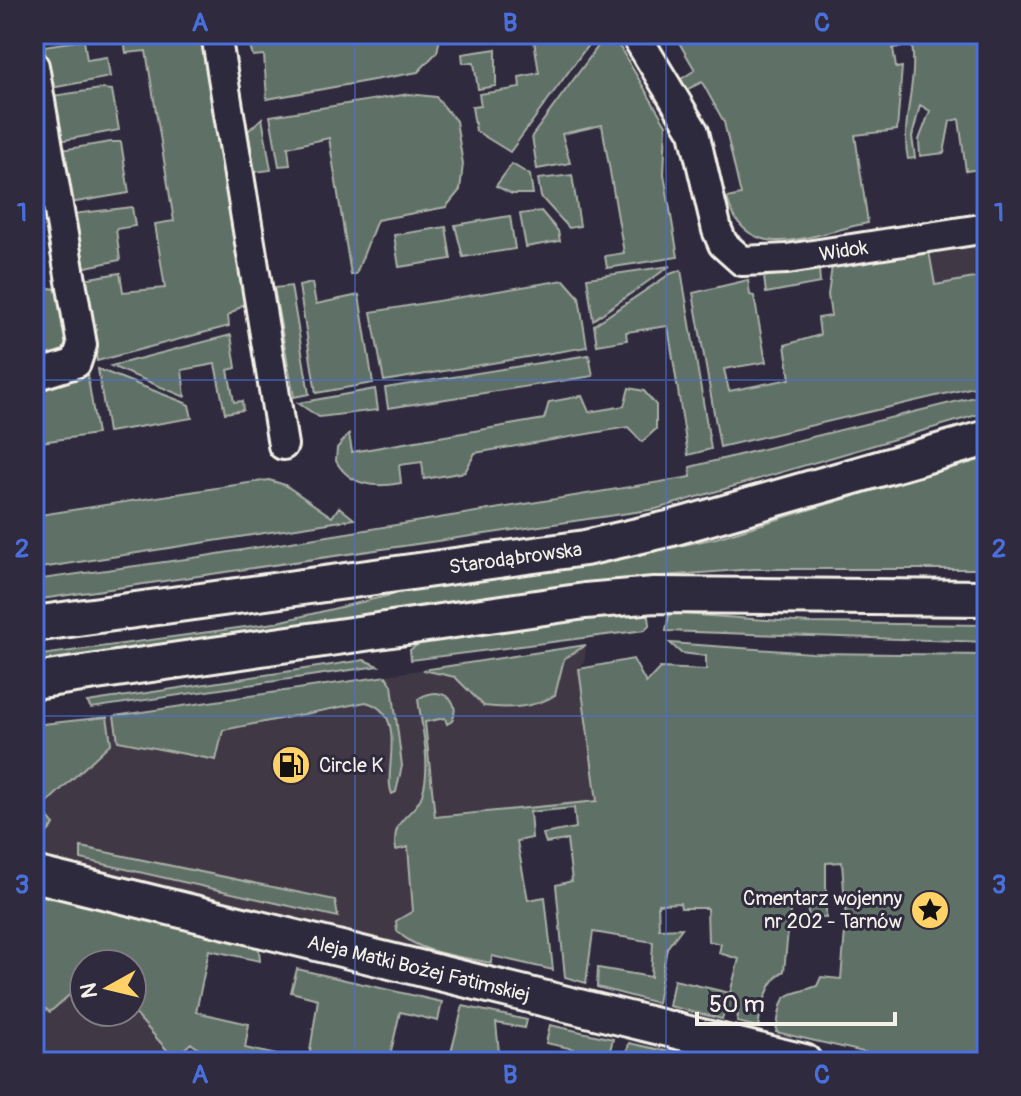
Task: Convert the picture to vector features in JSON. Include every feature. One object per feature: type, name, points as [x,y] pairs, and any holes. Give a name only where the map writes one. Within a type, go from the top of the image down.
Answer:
[{"type":"street","points":[[216,34],[283,445]]},
{"type":"street","name":"Widok","points":[[635,34],[694,132],[717,230],[732,254],[742,261],[754,262],[987,228]]},
{"type":"street","points":[[34,66],[82,345],[76,363],[34,376]]},
{"type":"street","name":"Starodąbrowska","points":[[34,624],[585,548],[672,528],[987,438]]},
{"type":"street","points":[[34,681],[626,597],[987,598]]},
{"type":"street","name":"Aleja Matki Bożej Fatimskiej","points":[[34,874],[802,1062]]},
{"type":"shaded area","points":[[987,242],[987,281],[981,282],[980,277],[935,285],[929,251]]},
{"type":"shaded area","points":[[586,645],[585,659],[579,669],[601,805],[422,824],[425,956],[58,865],[34,848],[34,836],[48,833],[40,809],[111,743],[107,717]]},
{"type":"shaded area","points":[[68,977],[68,1028],[148,1028],[148,999],[239,1062],[34,1062],[34,1004]]},
{"type":"green space","points":[[123,34],[207,34],[251,298],[228,316],[229,326],[97,361],[83,279],[120,273],[123,292],[165,288],[155,224],[174,221],[146,51],[126,53]]},
{"type":"green space","points":[[246,34],[441,34],[437,52],[418,72],[267,99],[264,55],[253,56]]},
{"type":"green space","points":[[533,34],[596,34],[510,152],[476,131],[472,107],[481,106],[479,94],[520,88],[519,77],[539,73]]},
{"type":"green space","points":[[607,34],[612,34],[666,125],[664,174],[678,257],[607,268],[605,256],[624,253],[602,125],[562,134],[570,163],[537,169],[532,136]]},
{"type":"green space","points":[[674,34],[987,34],[987,168],[966,171],[959,119],[950,121],[944,153],[920,156],[919,140],[930,111],[920,105],[912,137],[915,158],[908,159],[906,131],[913,74],[912,45],[893,48],[896,68],[902,67],[897,130],[855,135],[868,223],[786,241],[767,240],[750,234],[737,220],[727,198],[741,195],[724,122],[702,82],[684,91],[678,81],[695,70]]},
{"type":"green space","points":[[84,40],[87,60],[107,57],[110,77],[51,88],[44,46]]},
{"type":"green space","points":[[496,49],[496,86],[478,89],[474,63],[463,63],[462,54]]},
{"type":"green space","points":[[112,90],[119,130],[59,141],[52,96]]},
{"type":"green space","points":[[409,94],[436,97],[456,121],[463,164],[460,190],[446,207],[377,220],[356,274],[351,275],[329,138],[288,147],[290,165],[279,166],[270,116]]},
{"type":"green space","points":[[262,118],[271,170],[255,172],[248,131]]},
{"type":"green space","points":[[121,142],[129,193],[70,203],[61,150]]},
{"type":"green space","points":[[512,164],[530,175],[533,194],[512,194],[496,186]]},
{"type":"green space","points":[[572,175],[580,226],[569,228],[541,197],[538,179]]},
{"type":"green space","points":[[132,207],[135,226],[116,229],[120,260],[81,268],[72,214]]},
{"type":"green space","points":[[541,211],[558,231],[560,241],[526,247],[520,214]]},
{"type":"green space","points":[[510,216],[515,249],[463,257],[455,225]]},
{"type":"green space","points":[[446,227],[451,259],[399,267],[394,235]]},
{"type":"green space","points":[[34,237],[42,287],[64,290],[73,345],[57,362],[34,368],[34,336],[38,335],[34,315]]},
{"type":"green space","points":[[929,251],[935,285],[980,277],[981,282],[987,281],[987,384],[720,447],[693,293],[748,280],[750,295],[754,296],[766,362],[724,369],[729,391],[790,379],[785,345],[820,335],[818,318],[831,316],[828,295],[832,266]]},
{"type":"green space","points":[[670,266],[593,320],[587,278]]},
{"type":"green space","points":[[819,268],[820,283],[766,293],[764,277]]},
{"type":"green space","points":[[681,270],[711,449],[688,455],[668,326],[626,332],[627,340],[597,345],[594,325],[670,274]]},
{"type":"green space","points":[[564,280],[579,297],[587,347],[384,381],[371,312]]},
{"type":"green space","points":[[312,283],[316,304],[359,295],[373,383],[316,393],[299,286]]},
{"type":"green space","points":[[291,286],[309,394],[294,397],[274,288]]},
{"type":"green space","points":[[231,335],[236,368],[228,370],[234,402],[242,401],[243,410],[225,413],[215,364],[182,370],[185,397],[111,366]]},
{"type":"green space","points":[[589,355],[593,376],[388,408],[385,388]]},
{"type":"green space","points":[[98,369],[189,405],[192,418],[108,432]]},
{"type":"green space","points":[[87,372],[97,434],[34,443],[34,385]]},
{"type":"green space","points":[[629,388],[644,391],[656,405],[656,429],[642,442],[628,427],[475,453],[465,472],[424,479],[422,462],[399,465],[401,483],[382,485],[364,483],[348,476],[336,461],[337,448],[349,434],[352,452],[544,419],[549,402],[582,396],[589,412],[624,406]]},
{"type":"green space","points":[[375,389],[378,410],[319,417],[298,403]]},
{"type":"green space","points":[[987,394],[987,412],[656,509],[34,600],[34,580],[193,558],[691,477],[690,467]]},
{"type":"green space","points":[[987,456],[987,569],[753,569],[662,576],[34,665],[34,656],[274,623],[420,588],[624,558],[716,538]]},
{"type":"green space","points":[[269,480],[285,485],[332,517],[339,507],[354,519],[34,569],[34,506],[40,515]]},
{"type":"green space","points":[[648,610],[650,624],[645,630],[411,660],[410,650],[420,643]]},
{"type":"green space","points":[[669,613],[809,623],[987,625],[987,642],[666,631]]},
{"type":"green space","points":[[670,643],[812,653],[987,655],[987,1062],[907,1062],[776,1032],[780,1008],[786,997],[817,986],[821,977],[841,979],[846,919],[842,862],[826,863],[826,918],[809,917],[806,903],[791,902],[784,971],[769,988],[758,1027],[737,1022],[738,1015],[725,1011],[722,1019],[669,1006],[674,980],[730,993],[739,959],[719,953],[721,944],[708,941],[707,908],[681,908],[680,903],[658,904],[659,929],[682,928],[667,948],[657,1003],[597,987],[598,968],[651,977],[653,942],[593,932],[586,983],[565,977],[556,885],[572,881],[567,840],[546,843],[543,834],[576,828],[574,808],[530,812],[532,838],[517,841],[528,900],[545,897],[553,970],[492,956],[491,963],[441,953],[417,945],[397,931],[396,921],[413,911],[408,847],[396,850],[396,830],[418,803],[425,784],[425,747],[418,699],[440,693],[454,705],[452,721],[447,724],[445,718],[425,722],[435,817],[597,801],[579,669],[633,659],[646,683],[660,668],[706,670],[706,656],[681,653]]},
{"type":"green space","points":[[586,645],[564,659],[555,695],[539,703],[521,706],[484,706],[455,677],[423,670]]},
{"type":"green space","points":[[364,660],[378,666],[91,708],[87,702]]},
{"type":"green space","points":[[386,676],[392,685],[402,766],[396,792],[392,794],[391,731],[387,718],[379,708],[366,702],[223,730],[216,760],[118,741],[114,716]]},
{"type":"green space","points":[[107,717],[111,743],[40,809],[54,825],[46,834],[34,823],[34,725]]},
{"type":"green space","points":[[81,847],[335,900],[338,917],[81,859]]},
{"type":"green space","points":[[34,892],[251,944],[259,949],[260,961],[209,950],[196,1012],[249,1024],[245,1048],[299,1060],[309,1058],[318,999],[291,992],[297,969],[442,1002],[438,1021],[400,1012],[390,1056],[402,1062],[215,1062],[191,1043],[174,1058],[148,1028],[148,948],[68,948],[68,996],[50,1012],[43,1007],[34,1013]]},
{"type":"green space","points":[[463,1006],[527,1020],[525,1028],[496,1023],[500,1062],[468,1057],[449,1060]]},
{"type":"green space","points":[[550,1025],[613,1039],[607,1062],[574,1062],[574,1049],[546,1043]]},
{"type":"green space","points":[[629,1043],[715,1062],[625,1062]]},
{"type":"place","name":"Circle K","points":[[291,765]]},
{"type":"place","name":"Cmentarz wojenny nr 202 - Tarnów","points":[[930,910]]}]
